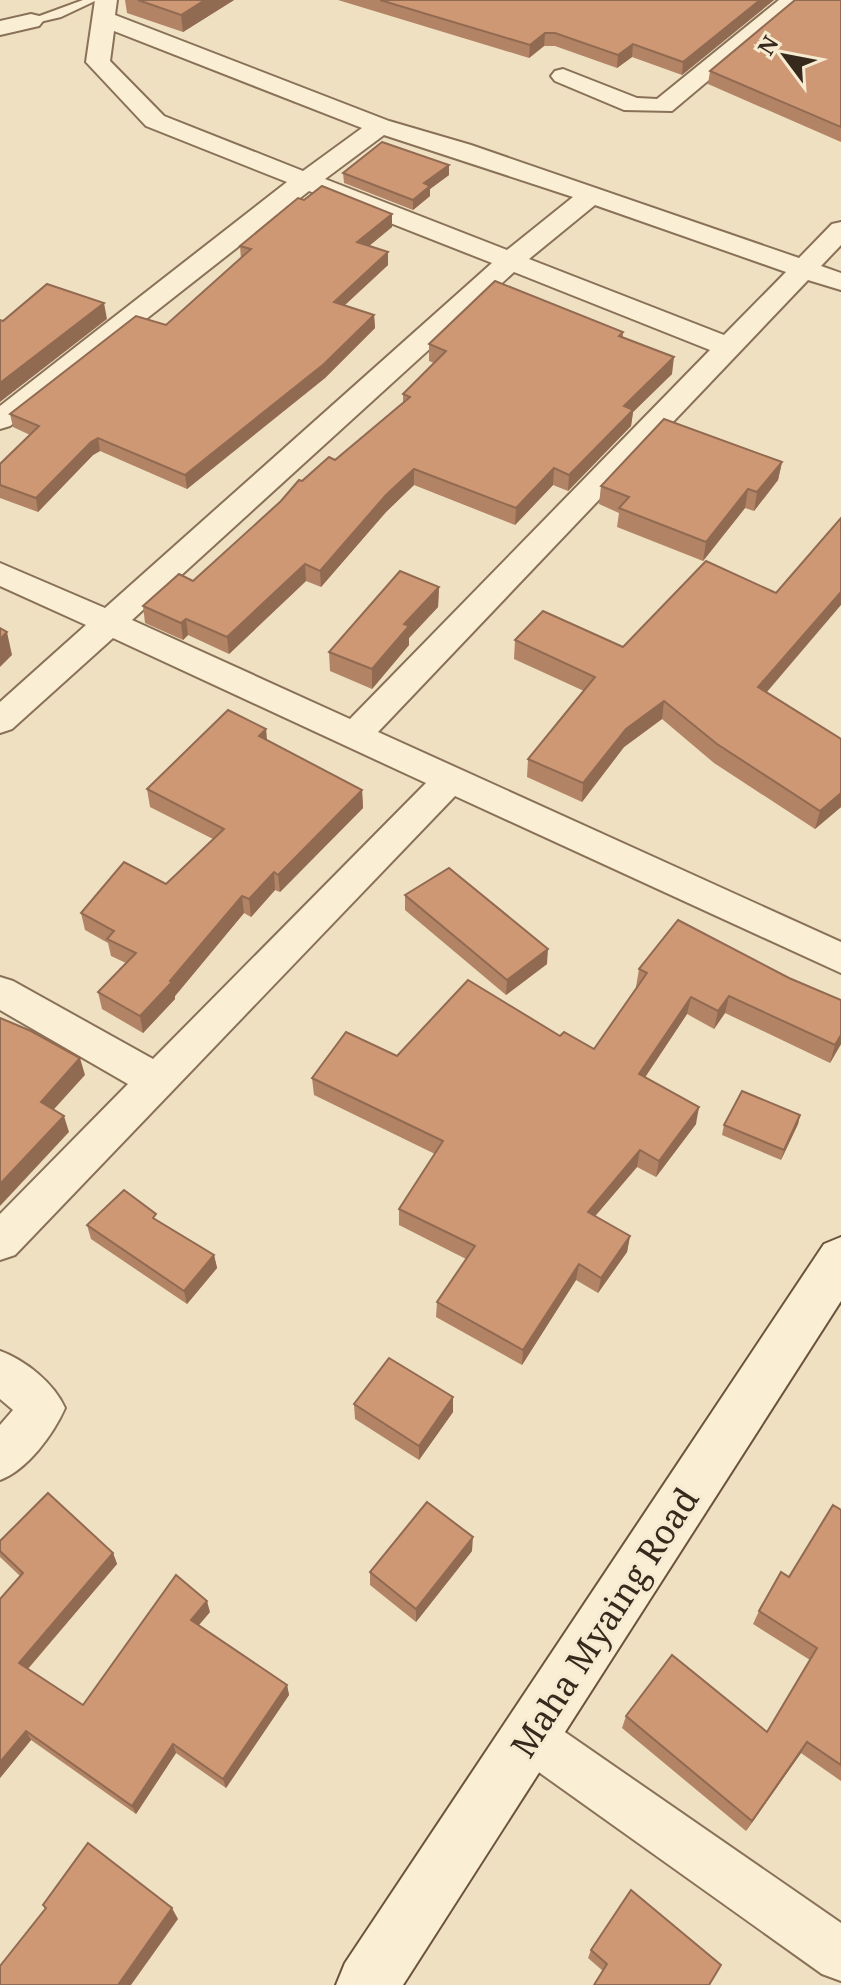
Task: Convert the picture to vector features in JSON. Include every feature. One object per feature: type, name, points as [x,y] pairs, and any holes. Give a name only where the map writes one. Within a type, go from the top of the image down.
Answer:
[{"type":"street","points":[[563,76],[633,105],[663,106],[793,0]]},
{"type":"street","points":[[728,347],[155,121],[98,62],[101,6],[380,126],[462,150],[841,282]]},
{"type":"street","points":[[0,28],[31,21]]},
{"type":"street","points":[[0,420],[380,126]]},
{"type":"street","points":[[0,721],[510,261],[592,195]]},
{"type":"street","points":[[355,735],[841,230]]},
{"type":"street","points":[[0,573],[841,958]]},
{"type":"street","points":[[0,1242],[451,779]]},
{"type":"street","points":[[0,992],[157,1081]]},
{"type":"street","name":"Maha Myaing Road","points":[[367,1985],[841,1259]]},
{"type":"street","points":[[0,1371],[43,1408],[0,1459]]},
{"type":"street","points":[[529,1736],[841,1955]]},
{"type":"lane","points":[[31,21],[101,6]]},
{"type":"building","points":[[138,0],[205,0],[181,15]]},
{"type":"building","points":[[380,0],[760,0],[683,62],[633,44],[618,55],[555,33],[545,33],[530,45]]},
{"type":"building","points":[[795,0],[841,0],[841,127],[710,71]]},
{"type":"building","points":[[382,142],[449,165],[424,183],[430,186],[413,200],[343,173]]},
{"type":"building","points":[[322,186],[392,214],[357,242],[388,252],[334,302],[374,315],[324,364],[185,475],[98,438],[36,498],[0,485],[0,464],[39,426],[10,414],[136,316],[166,325],[251,249],[240,246],[298,198],[304,200]]},
{"type":"building","points":[[495,281],[623,332],[619,336],[674,357],[624,406],[633,410],[569,475],[554,468],[516,508],[414,469],[386,495],[320,571],[305,564],[227,637],[186,619],[181,623],[143,606],[179,574],[193,581],[281,501],[299,480],[302,481],[329,457],[335,460],[410,397],[403,394],[446,351],[429,344]]},
{"type":"building","points":[[47,284],[104,303],[0,383],[0,320],[3,321]]},
{"type":"building","points":[[664,419],[782,462],[757,492],[748,489],[706,542],[619,508],[629,497],[601,486]]},
{"type":"building","points":[[841,518],[841,592],[758,687],[841,739],[841,793],[820,811],[717,744],[664,701],[626,729],[583,783],[528,759],[595,677],[515,640],[543,611],[623,647],[706,561],[776,593]]},
{"type":"building","points":[[400,571],[439,587],[404,624],[409,626],[372,669],[329,652]]},
{"type":"building","points":[[228,710],[266,729],[259,736],[362,790],[278,875],[274,872],[249,899],[242,896],[140,1016],[98,992],[136,953],[107,939],[114,931],[81,913],[124,862],[166,884],[224,829],[147,789]]},
{"type":"building","points":[[449,868],[548,949],[507,980],[405,895]]},
{"type":"building","points":[[678,920],[789,978],[841,1000],[841,1035],[835,1045],[729,996],[718,1011],[691,997],[639,1074],[699,1107],[659,1161],[640,1150],[588,1212],[630,1236],[601,1278],[579,1264],[523,1350],[437,1302],[475,1246],[399,1209],[443,1141],[312,1078],[346,1032],[397,1056],[468,980],[560,1036],[564,1032],[594,1049],[647,973],[639,969]]},
{"type":"building","points":[[0,1018],[80,1058],[41,1102],[64,1116],[0,1184]]},
{"type":"building","points":[[742,1091],[800,1115],[784,1150],[724,1125]]},
{"type":"building","points":[[124,1190],[156,1214],[153,1218],[214,1255],[184,1291],[87,1225]]},
{"type":"building","points":[[389,1358],[453,1397],[419,1446],[354,1404]]},
{"type":"building","points":[[48,1493],[113,1553],[19,1663],[83,1705],[176,1575],[207,1601],[191,1620],[287,1685],[223,1779],[173,1744],[132,1806],[26,1731],[0,1762],[0,1599],[23,1573],[0,1551],[0,1541]]},
{"type":"building","points":[[427,1502],[473,1537],[416,1609],[370,1572]]},
{"type":"building","points":[[833,1505],[841,1510],[841,1765],[807,1742],[752,1821],[626,1716],[672,1655],[767,1732],[817,1648],[759,1611],[781,1572],[789,1577]]},
{"type":"building","points":[[88,1843],[172,1908],[118,1985],[0,1985],[0,1966],[46,1908],[43,1905]]},
{"type":"building","points":[[631,1890],[721,1965],[709,1985],[594,1985],[607,1964],[591,1950]]}]
